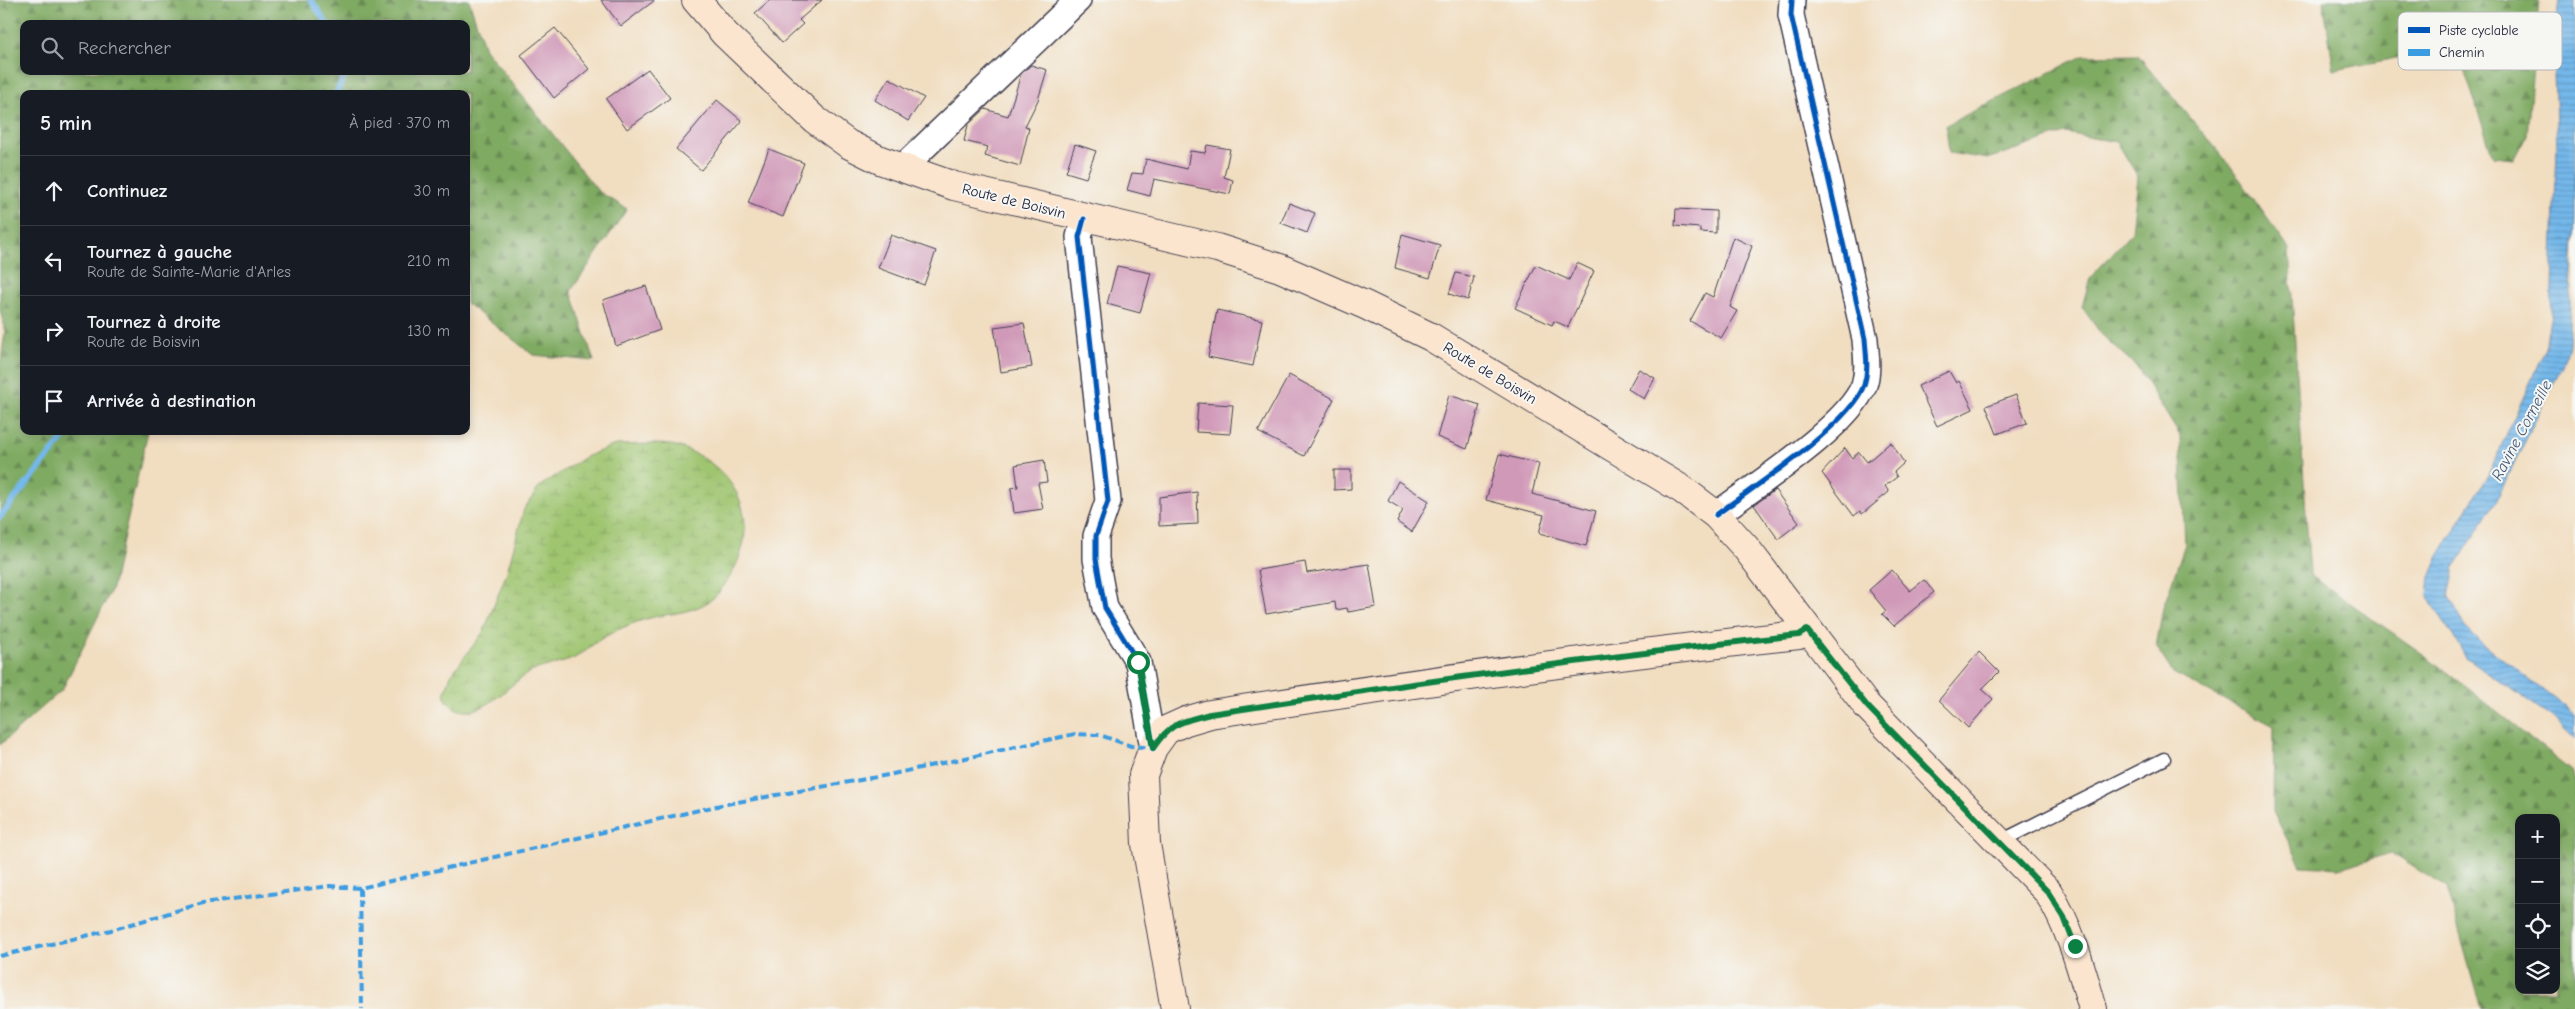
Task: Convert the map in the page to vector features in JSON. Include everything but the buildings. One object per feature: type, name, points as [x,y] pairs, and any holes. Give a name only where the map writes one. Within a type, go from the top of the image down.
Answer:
[{"type":"main road","name":"Route de Boisvin","points":[[696,0],[725,34],[814,118],[848,144],[902,168],[954,186],[1254,259],[1366,305],[1431,337],[1683,490],[1716,515],[1746,548],[1867,706],[2048,892],[2064,917],[2075,946],[2093,1009]]},
{"type":"main road","points":[[1175,1009],[1146,844],[1143,775],[1153,748],[1166,730],[1186,721],[1210,714],[1402,685],[1799,635],[1807,630]]},
{"type":"street","points":[[902,168],[1078,0]]},
{"type":"street","points":[[1716,515],[1833,426],[1852,406],[1864,385],[1867,368],[1865,339],[1791,15],[1792,0]]},
{"type":"street","points":[[1084,218],[1079,237],[1108,501],[1096,536],[1096,559],[1105,608],[1138,662],[1153,748]]},
{"type":"lane","points":[[1999,842],[2164,759]]},
{"type":"green space","points":[[0,0],[469,0],[485,49],[598,191],[627,209],[571,291],[594,361],[533,355],[470,306],[470,90],[20,90],[20,435],[147,435],[112,588],[62,690],[0,745],[0,367],[5,333],[0,308]]},
{"type":"green space","points":[[2323,0],[2539,0],[2538,12],[2398,12],[2398,58],[2334,70]]},
{"type":"green space","points":[[2138,55],[2229,164],[2289,249],[2310,575],[2430,659],[2571,771],[2575,787],[2575,1000],[2566,1009],[2481,1009],[2447,888],[2391,853],[2339,868],[2301,866],[2273,812],[2274,726],[2173,673],[2156,647],[2163,608],[2185,544],[2180,436],[2138,368],[2101,334],[2082,307],[2090,278],[2132,232],[2138,177],[2117,142],[2065,133],[1988,159],[1949,153],[1946,125],[2083,56]]},
{"type":"green space","points":[[2464,70],[2533,70],[2527,135],[2514,159],[2493,157]]},
{"type":"green space","points":[[615,445],[673,445],[698,455],[715,466],[728,480],[738,495],[743,512],[745,531],[742,550],[729,578],[716,596],[701,606],[629,625],[601,639],[574,658],[532,671],[482,707],[469,711],[456,709],[444,695],[451,675],[484,631],[507,572],[524,509],[540,486],[585,457]]},
{"type":"water","name":"Ravine Corneille","points":[[2559,0],[2575,0],[2575,220],[2568,345],[2563,364],[2496,501],[2454,568],[2448,595],[2465,626],[2483,644],[2575,715],[2575,739],[2553,718],[2466,657],[2428,596],[2430,577],[2439,556],[2489,473],[2544,352],[2551,315],[2557,148],[2554,70],[2562,70],[2562,12],[2558,12]]},
{"type":"waterway","points":[[311,0],[324,20]]},
{"type":"waterway","points":[[338,90],[343,75]]},
{"type":"waterway","points":[[0,517],[66,435]]},
{"type":"marked path","points":[[0,956],[111,930],[203,903],[330,886],[360,888],[721,805],[888,775],[1075,734],[1100,735],[1131,746],[1153,748]]},
{"type":"marked path","points":[[360,888],[362,1009]]},
{"type":"cycle path","points":[[1716,515],[1798,455],[1840,419],[1855,401],[1864,385],[1866,374],[1865,339],[1791,15],[1792,0]]},
{"type":"cycle path","points":[[1084,219],[1079,237],[1108,501],[1096,536],[1096,559],[1105,608],[1138,662],[1153,748]]},
{"type":"route","points":[[1138,662],[1153,748],[1166,730],[1186,721],[1210,714],[1402,685],[1799,635],[1807,630],[1867,706],[2048,892],[2064,917],[2075,946]]}]
